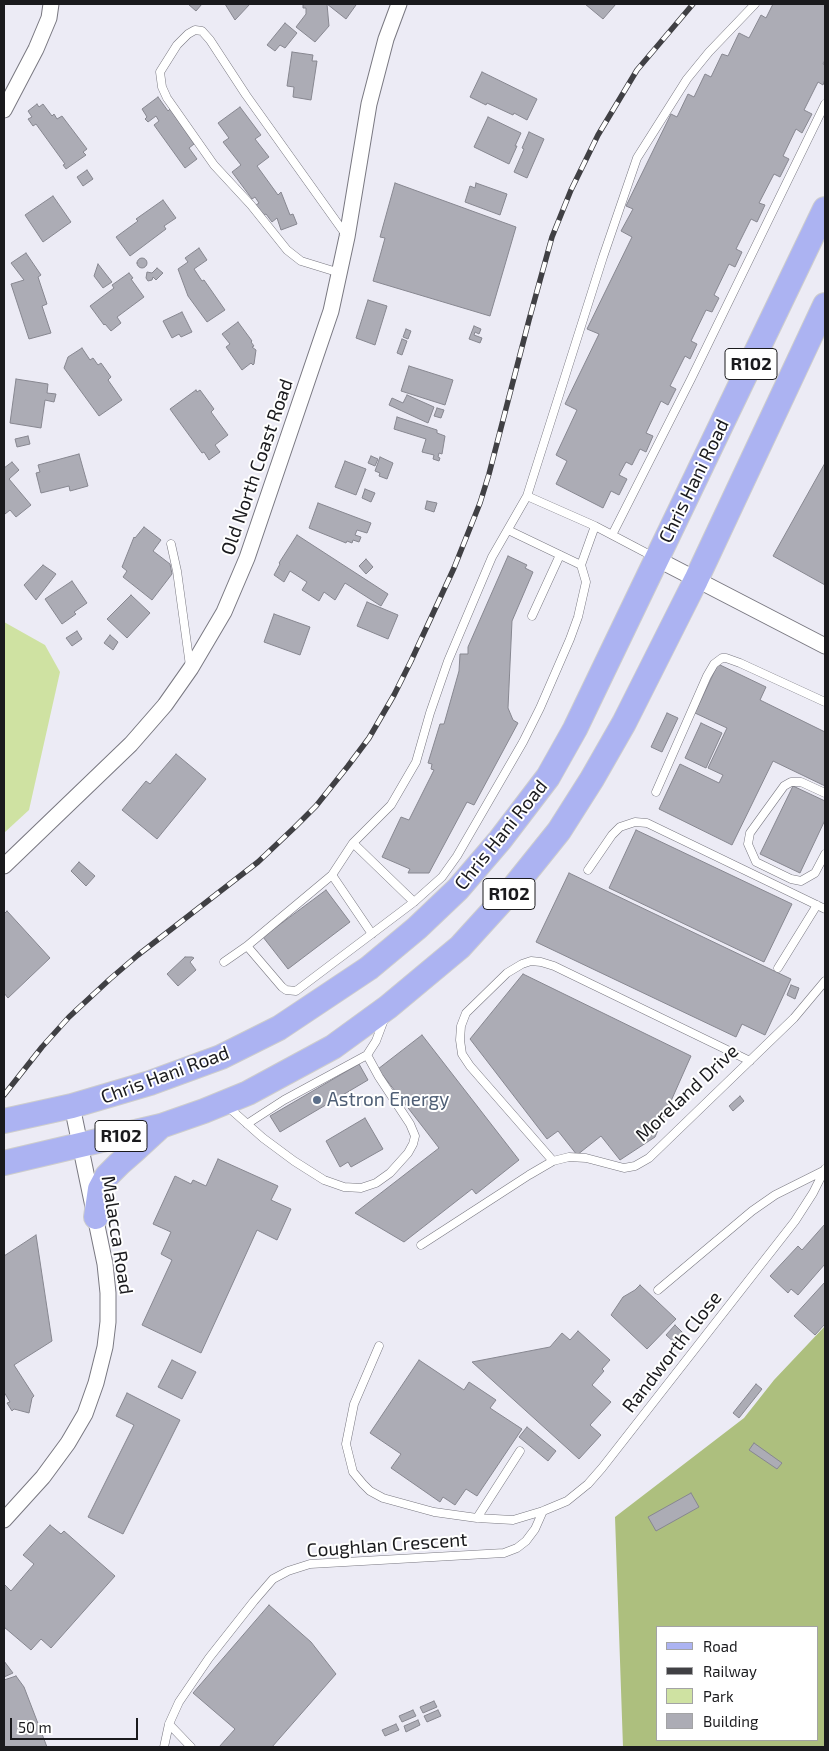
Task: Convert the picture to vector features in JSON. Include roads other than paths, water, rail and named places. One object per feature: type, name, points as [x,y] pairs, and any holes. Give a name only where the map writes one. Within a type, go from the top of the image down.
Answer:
[{"type":"main road","name":"Chris Hani Road","points":[[4,1121],[72,1106],[150,1084],[221,1057],[279,1028],[369,968],[417,928],[458,889],[500,840],[548,777],[575,729],[825,208]]},
{"type":"main road","name":"Chris Hani Road","points":[[4,1163],[161,1126],[224,1104],[248,1093],[332,1048],[388,1007],[460,947],[510,892],[559,831],[624,723],[696,580],[825,305]]},
{"type":"main road","points":[[96,1217],[100,1189],[107,1176],[161,1126]]},
{"type":"street","points":[[4,110],[36,49],[49,18],[51,4]]},
{"type":"street","name":"Old North Coast Road","points":[[4,866],[131,744],[165,705],[191,668],[224,612],[247,558],[331,311],[347,237],[369,104],[386,39],[399,4]]},
{"type":"street","points":[[657,558],[825,646]]},
{"type":"street","name":"Malacca Road","points":[[4,1520],[43,1477],[68,1443],[85,1414],[96,1383],[105,1347],[108,1322],[107,1283],[96,1217],[72,1106]]},
{"type":"lane","points":[[224,962],[247,946],[332,875],[353,843],[392,805],[416,762],[448,661],[492,557],[527,496],[597,274],[637,158],[686,78],[755,4]]},
{"type":"lane","points":[[340,273],[302,261],[287,250],[251,205],[205,154],[190,129],[167,98],[162,87],[160,72],[177,45],[188,34],[198,30],[206,34],[246,95],[347,237]]},
{"type":"lane","points":[[612,535],[708,346],[825,104]]},
{"type":"lane","points":[[527,496],[595,526],[657,558]]},
{"type":"lane","points":[[247,946],[282,987],[286,990],[296,991],[414,902],[442,877],[457,856],[518,750],[536,716],[570,639],[578,617],[586,582],[581,565],[595,526]]},
{"type":"lane","points":[[508,530],[581,565]]},
{"type":"lane","points":[[171,544],[191,668]]},
{"type":"lane","points":[[532,616],[560,555]]},
{"type":"lane","points":[[656,792],[707,676],[714,664],[722,658],[732,660],[825,702]]},
{"type":"lane","points":[[825,793],[801,782],[792,782],[784,786],[750,833],[748,844],[756,862],[791,879],[802,881],[815,873],[825,854]]},
{"type":"lane","points":[[588,870],[612,835],[620,827],[635,822],[647,823],[825,909]]},
{"type":"lane","points":[[353,843],[414,902]]},
{"type":"lane","points":[[332,875],[372,934]]},
{"type":"lane","points":[[778,968],[817,905]]},
{"type":"lane","points":[[553,1161],[470,1066],[462,1054],[461,1026],[466,1013],[507,973],[522,964],[541,962],[554,966],[750,1061]]},
{"type":"lane","name":"Moreland Drive","points":[[421,1245],[553,1161],[569,1158],[586,1158],[624,1168],[635,1166],[649,1158],[794,1018],[825,981]]},
{"type":"lane","points":[[247,1124],[299,1091],[367,1055],[376,1041],[388,1007]]},
{"type":"lane","points":[[224,1104],[294,1162],[324,1180],[344,1187],[360,1188],[376,1183],[390,1173],[408,1153],[415,1136],[410,1124],[367,1055]]},
{"type":"lane","points":[[658,1290],[752,1211],[775,1195],[825,1169]]},
{"type":"lane","name":"Randworth Close","points":[[476,1518],[514,1520],[566,1501],[588,1484],[795,1222],[825,1169]]},
{"type":"lane","points":[[379,1346],[354,1404],[346,1444],[353,1472],[370,1491],[383,1498],[434,1512],[476,1518],[520,1451]]},
{"type":"lane","name":"Coughlan Crescent","points":[[164,1747],[170,1724],[179,1702],[209,1658],[254,1600],[273,1579],[288,1571],[310,1564],[504,1553],[517,1548],[526,1541],[535,1529],[543,1511]]},
{"type":"lane","points":[[170,1724],[191,1747]]},
{"type":"railway","points":[[4,1095],[42,1047],[69,1017],[110,979],[258,862],[295,827],[316,806],[369,738],[411,661],[454,568],[480,503],[552,237],[571,190],[598,135],[637,70],[693,4]]},
{"type":"place","name":"Astron Energy","points":[[317,1100]]}]
